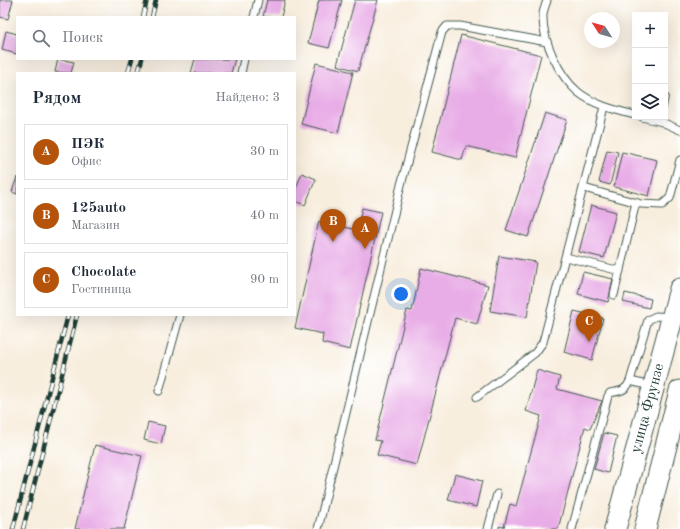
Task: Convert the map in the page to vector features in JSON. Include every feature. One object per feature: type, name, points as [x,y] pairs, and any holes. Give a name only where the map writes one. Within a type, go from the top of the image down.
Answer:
[{"type":"main road","name":"улица Фрунзе","points":[[615,529],[680,289]]},
{"type":"main road","name":"улица Фрунзе","points":[[645,529],[680,391]]},
{"type":"lane","points":[[254,16],[258,0]]},
{"type":"lane","points":[[547,0],[543,15],[547,42],[559,69],[578,92],[604,107],[632,114]]},
{"type":"lane","points":[[318,529],[401,185],[442,32],[446,26],[460,26],[547,42]]},
{"type":"lane","points":[[241,72],[244,60]]},
{"type":"lane","points":[[478,397],[535,353],[543,342],[604,107]]},
{"type":"lane","points":[[654,120],[680,130]]},
{"type":"lane","points":[[584,188],[636,202],[662,205],[670,198],[680,160]]},
{"type":"lane","points":[[614,295],[636,202]]},
{"type":"lane","points":[[566,257],[620,271]]},
{"type":"lane","points":[[159,391],[180,316]]},
{"type":"lane","points":[[572,529],[608,396],[610,393],[623,391],[630,381],[648,320],[656,316],[672,317]]},
{"type":"lane","points":[[630,381],[654,387]]},
{"type":"lane","points":[[488,529],[497,494]]},
{"type":"building","points":[[0,0],[13,0],[8,19],[0,17]]},
{"type":"building","points":[[267,0],[285,0],[281,16],[263,16]]},
{"type":"building","points":[[319,0],[342,0],[329,48],[308,43]]},
{"type":"building","points":[[355,0],[378,0],[358,71],[337,65]]},
{"type":"building","points":[[6,31],[16,34],[16,54],[2,50]]},
{"type":"building","points":[[461,35],[541,55],[515,158],[466,146],[462,160],[432,152]]},
{"type":"building","points":[[58,60],[74,62],[71,72],[55,72]]},
{"type":"building","points":[[195,60],[235,60],[231,72],[191,72]]},
{"type":"building","points":[[316,63],[353,72],[338,133],[301,124]]},
{"type":"building","points":[[545,113],[567,120],[528,237],[506,230]]},
{"type":"building","points":[[607,150],[618,152],[610,185],[599,182]]},
{"type":"building","points":[[622,152],[657,160],[649,196],[614,187]]},
{"type":"building","points":[[302,173],[316,179],[305,205],[296,201],[296,188]]},
{"type":"building","points":[[16,180],[16,194],[12,192]]},
{"type":"building","points":[[591,205],[616,212],[604,258],[579,252]]},
{"type":"building","points":[[362,208],[381,212],[350,350],[322,343],[323,334],[295,328],[319,221],[357,230]]},
{"type":"building","points":[[499,256],[536,262],[527,317],[490,311]]},
{"type":"building","points":[[421,268],[488,285],[477,324],[455,318],[417,465],[377,455],[381,441],[375,440],[407,310],[412,311]]},
{"type":"building","points":[[583,272],[613,279],[608,302],[578,294]]},
{"type":"building","points":[[625,293],[651,299],[649,308],[623,302]]},
{"type":"building","points":[[574,311],[603,318],[592,360],[564,352]]},
{"type":"building","points":[[537,370],[560,377],[557,389],[602,401],[590,429],[585,427],[558,529],[499,529],[499,526],[504,527],[510,504],[516,506],[541,416],[526,411]]},
{"type":"building","points":[[148,422],[165,426],[161,444],[144,440]]},
{"type":"building","points":[[604,433],[617,436],[608,473],[594,469]]},
{"type":"building","points":[[95,445],[142,456],[124,529],[75,529]]},
{"type":"building","points":[[455,474],[482,481],[476,507],[448,500]]},
{"type":"railway","points":[[143,16],[147,0]]},
{"type":"railway","points":[[152,16],[156,0]]},
{"type":"railway","points":[[128,72],[132,60]]},
{"type":"railway","points":[[138,72],[142,60]]},
{"type":"railway","points":[[13,529],[68,316]]},
{"type":"railway","points":[[23,529],[77,316]]},
{"type":"place","name":"125auto","points":[[333,242]]},
{"type":"place","name":"ПЭК","points":[[365,249]]},
{"type":"place","name":"Chocolate","points":[[589,342]]}]
